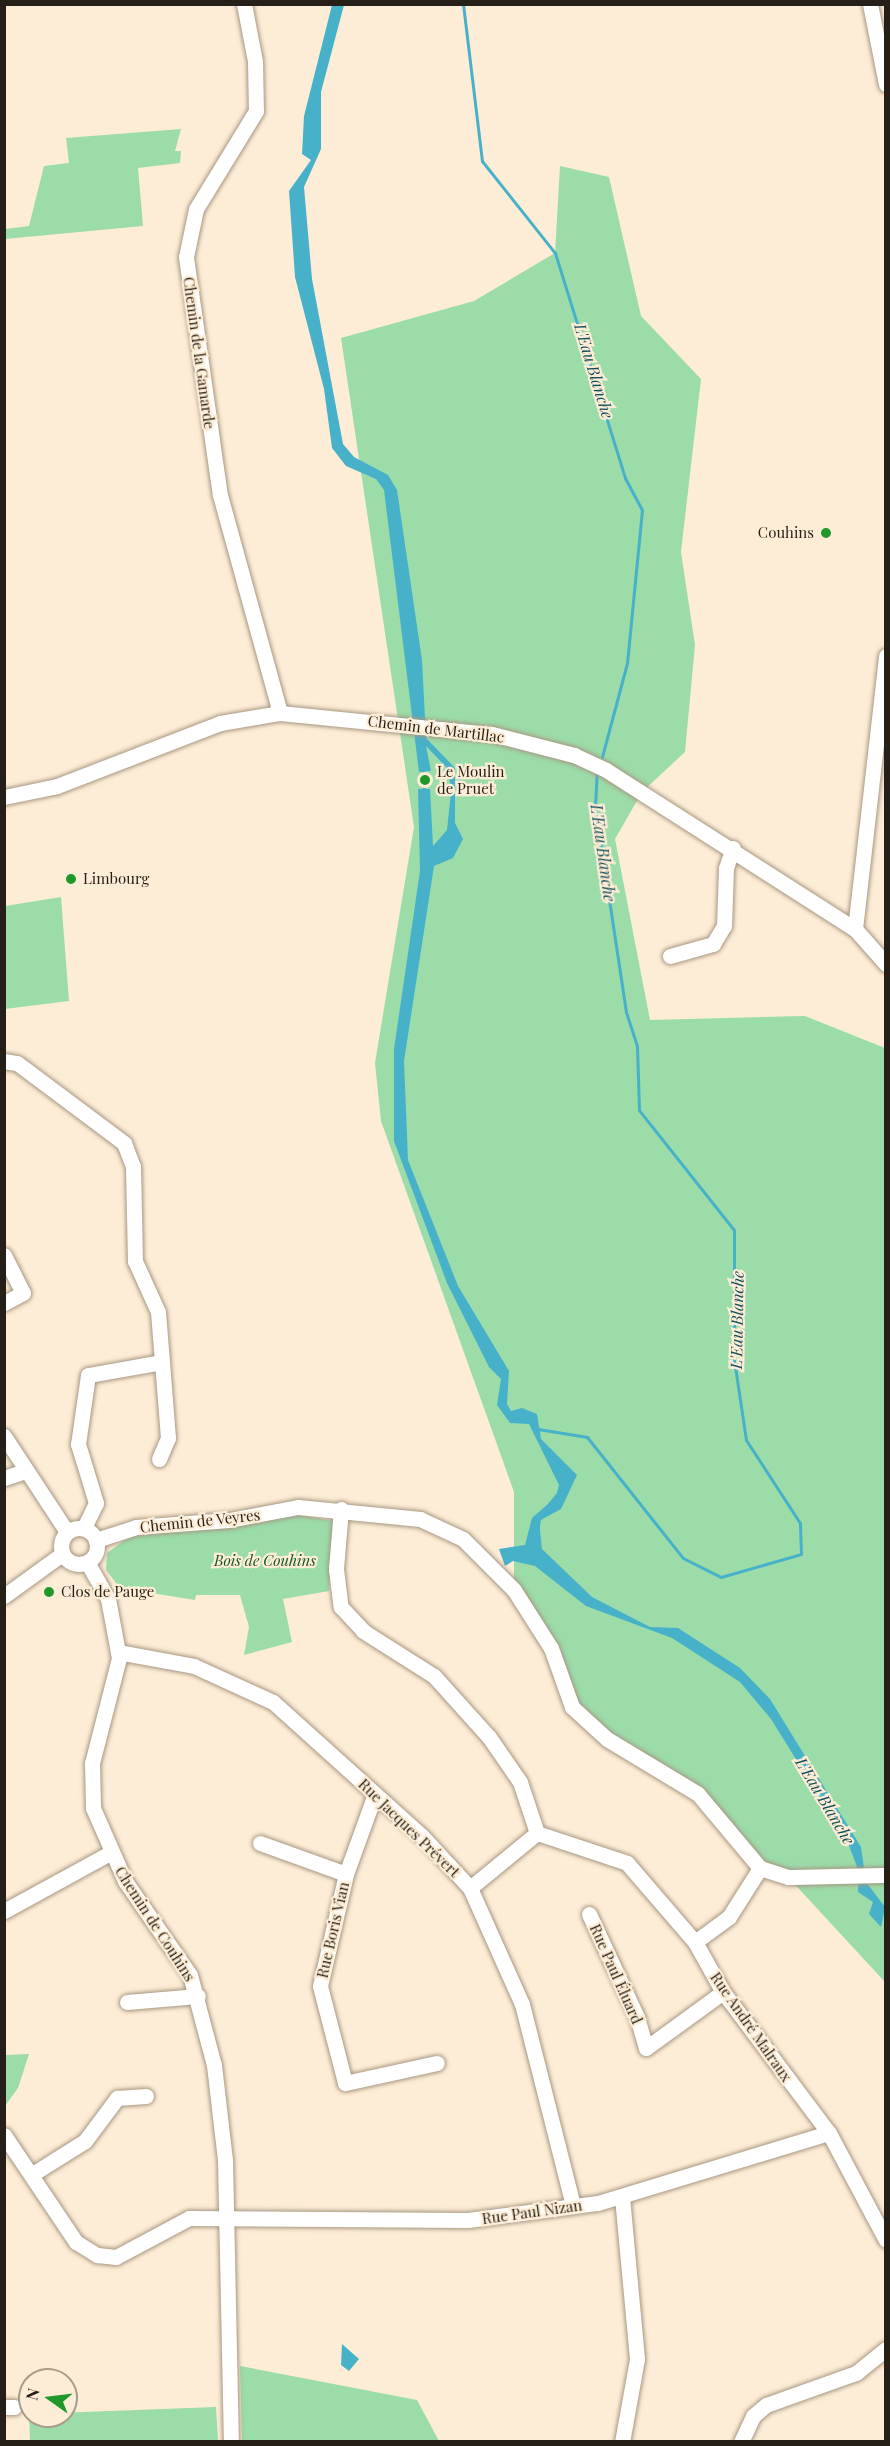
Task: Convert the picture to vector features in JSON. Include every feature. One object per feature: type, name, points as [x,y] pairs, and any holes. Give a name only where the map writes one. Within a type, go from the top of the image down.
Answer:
[{"type":"street","name":"Chemin de la Gamarde","points":[[244,4],[255,61],[256,111],[196,209],[186,257],[220,495],[280,712]]},
{"type":"street","points":[[870,4],[885,84]]},
{"type":"street","points":[[855,929],[885,656]]},
{"type":"street","name":"Chemin de Martillac","points":[[4,796],[57,786],[211,726],[280,712],[492,734],[574,755],[733,848],[855,929],[885,964]]},
{"type":"street","points":[[670,956],[693,945],[713,944],[724,926],[726,868],[733,848]]},
{"type":"street","points":[[4,1061],[17,1063],[131,1152],[135,1261],[158,1312],[168,1438],[159,1459]]},
{"type":"street","points":[[4,1255],[23,1293],[4,1303]]},
{"type":"street","points":[[84,1528],[96,1503],[78,1444],[88,1375],[162,1362]]},
{"type":"street","points":[[4,1436],[25,1472],[67,1532],[62,1554],[4,1596]]},
{"type":"street","points":[[4,1478],[25,1472]]},
{"type":"street","name":"Chemin de Veyres","points":[[96,1540],[136,1527],[229,1520],[298,1507],[341,1509],[420,1519],[463,1539],[514,1590],[551,1648],[572,1707],[607,1740],[698,1794],[760,1868]]},
{"type":"street","points":[[341,1509],[336,1569],[341,1607],[363,1630],[434,1676],[489,1737],[520,1782],[537,1833],[470,1888]]},
{"type":"street","points":[[67,1532],[84,1528]]},
{"type":"street","points":[[62,1554],[72,1563],[87,1562],[96,1551],[96,1540],[84,1528]]},
{"type":"street","name":"Chemin de Couhins","points":[[87,1562],[108,1599],[118,1652],[90,1776],[93,1808],[110,1853],[181,1960],[198,1996],[223,2129],[231,2442]]},
{"type":"street","name":"Rue Jacques Prévert","points":[[118,1652],[194,1666],[252,1690],[293,1717],[470,1888],[522,2004],[573,2206]]},
{"type":"street","name":"Rue Boris Vian","points":[[375,1794],[346,1875],[320,1986],[345,2083],[436,2063]]},
{"type":"street","name":"Rue André Malraux","points":[[537,1833],[627,1863],[695,1942],[723,1992],[829,2133],[885,2240]]},
{"type":"street","points":[[260,1844],[346,1875]]},
{"type":"street","points":[[4,1911],[110,1853]]},
{"type":"street","points":[[695,1942],[729,1917],[760,1868],[788,1877],[870,1876]]},
{"type":"street","name":"Rue Paul Éluard","points":[[589,1914],[638,2016],[646,2048],[723,1992]]},
{"type":"street","points":[[127,2002],[198,1996]]},
{"type":"street","points":[[34,2173],[85,2141],[117,2098],[146,2096]]},
{"type":"street","name":"Rue Paul Nizan","points":[[4,2135],[34,2173],[76,2242],[106,2257],[134,2251],[179,2220],[225,2217],[468,2220],[573,2206],[622,2197],[829,2133]]},
{"type":"street","points":[[622,2197],[637,2359],[622,2442]]},
{"type":"street","points":[[741,2442],[753,2416],[766,2405],[856,2373],[885,2349]]},
{"type":"green space","points":[[181,129],[175,151],[181,151],[180,163],[138,168],[143,226],[5,239],[5,229],[29,226],[44,166],[69,163],[66,138]]},
{"type":"green space","points":[[560,166],[609,177],[641,316],[701,379],[681,552],[695,645],[685,752],[642,792],[615,839],[650,1020],[805,1016],[885,1048],[885,1982],[788,1877],[760,1868],[698,1794],[572,1707],[514,1590],[514,1492],[381,1121],[375,1063],[414,827],[341,338],[474,301],[555,253]]},
{"type":"green space","points":[[61,897],[69,1001],[5,1009],[5,906]]},
{"type":"green space","name":"Bois de Couhins","points":[[298,1515],[333,1521],[329,1591],[283,1599],[292,1642],[244,1655],[249,1627],[240,1595],[196,1595],[195,1600],[120,1588],[106,1570],[107,1553],[129,1537]]},
{"type":"green space","points":[[29,2054],[18,2088],[5,2106],[5,2055]]},
{"type":"green space","points":[[240,2366],[417,2400],[439,2441],[242,2441]]},
{"type":"green space","points":[[216,2407],[218,2441],[30,2441],[30,2428],[78,2428],[78,2412]]},
{"type":"water","points":[[332,5],[344,5],[321,92],[321,149],[304,187],[312,279],[343,444],[354,457],[388,475],[397,490],[422,660],[426,738],[455,768],[455,823],[463,839],[453,858],[434,866],[404,1061],[408,1160],[458,1286],[509,1371],[507,1404],[511,1411],[522,1408],[537,1414],[541,1439],[577,1475],[561,1509],[539,1521],[542,1549],[592,1597],[650,1627],[678,1628],[740,1668],[770,1699],[861,1847],[866,1882],[885,1907],[881,1927],[869,1914],[873,1902],[858,1892],[859,1872],[848,1843],[771,1719],[740,1682],[672,1638],[586,1606],[535,1566],[513,1561],[505,1566],[499,1549],[525,1545],[532,1518],[556,1497],[559,1485],[529,1424],[510,1423],[497,1405],[501,1379],[489,1367],[447,1283],[394,1141],[394,1049],[420,871],[418,789],[430,789],[433,846],[447,830],[451,792],[448,769],[426,746],[431,771],[419,772],[384,490],[376,479],[346,466],[332,448],[324,389],[295,277],[289,191],[311,160],[302,154],[304,116]]},
{"type":"water","points":[[342,2344],[359,2359],[349,2371],[341,2365]]},
{"type":"waterway","name":"L'Eau Blanche","points":[[463,4],[482,161],[555,253],[625,478],[642,510],[627,663],[602,757]]},
{"type":"waterway","name":"L'Eau Blanche","points":[[423,767],[424,791]]},
{"type":"waterway","name":"L'Eau Blanche","points":[[538,1429],[587,1437],[683,1558],[721,1577],[801,1554],[800,1523],[746,1440],[734,1360],[734,1230],[639,1110],[637,1046],[626,1012],[595,806],[597,772]]},
{"type":"waterway","name":"L'Eau Blanche","points":[[549,1504],[558,1493]]},
{"type":"waterway","name":"L'Eau Blanche","points":[[537,1533],[539,1519]]},
{"type":"place","name":"Couhins","points":[[826,533]]},
{"type":"place","name":"Le Moulin de Pruet","points":[[425,780]]},
{"type":"place","name":"Limbourg","points":[[71,879]]},
{"type":"place","name":"Clos de Pauge","points":[[49,1592]]}]
